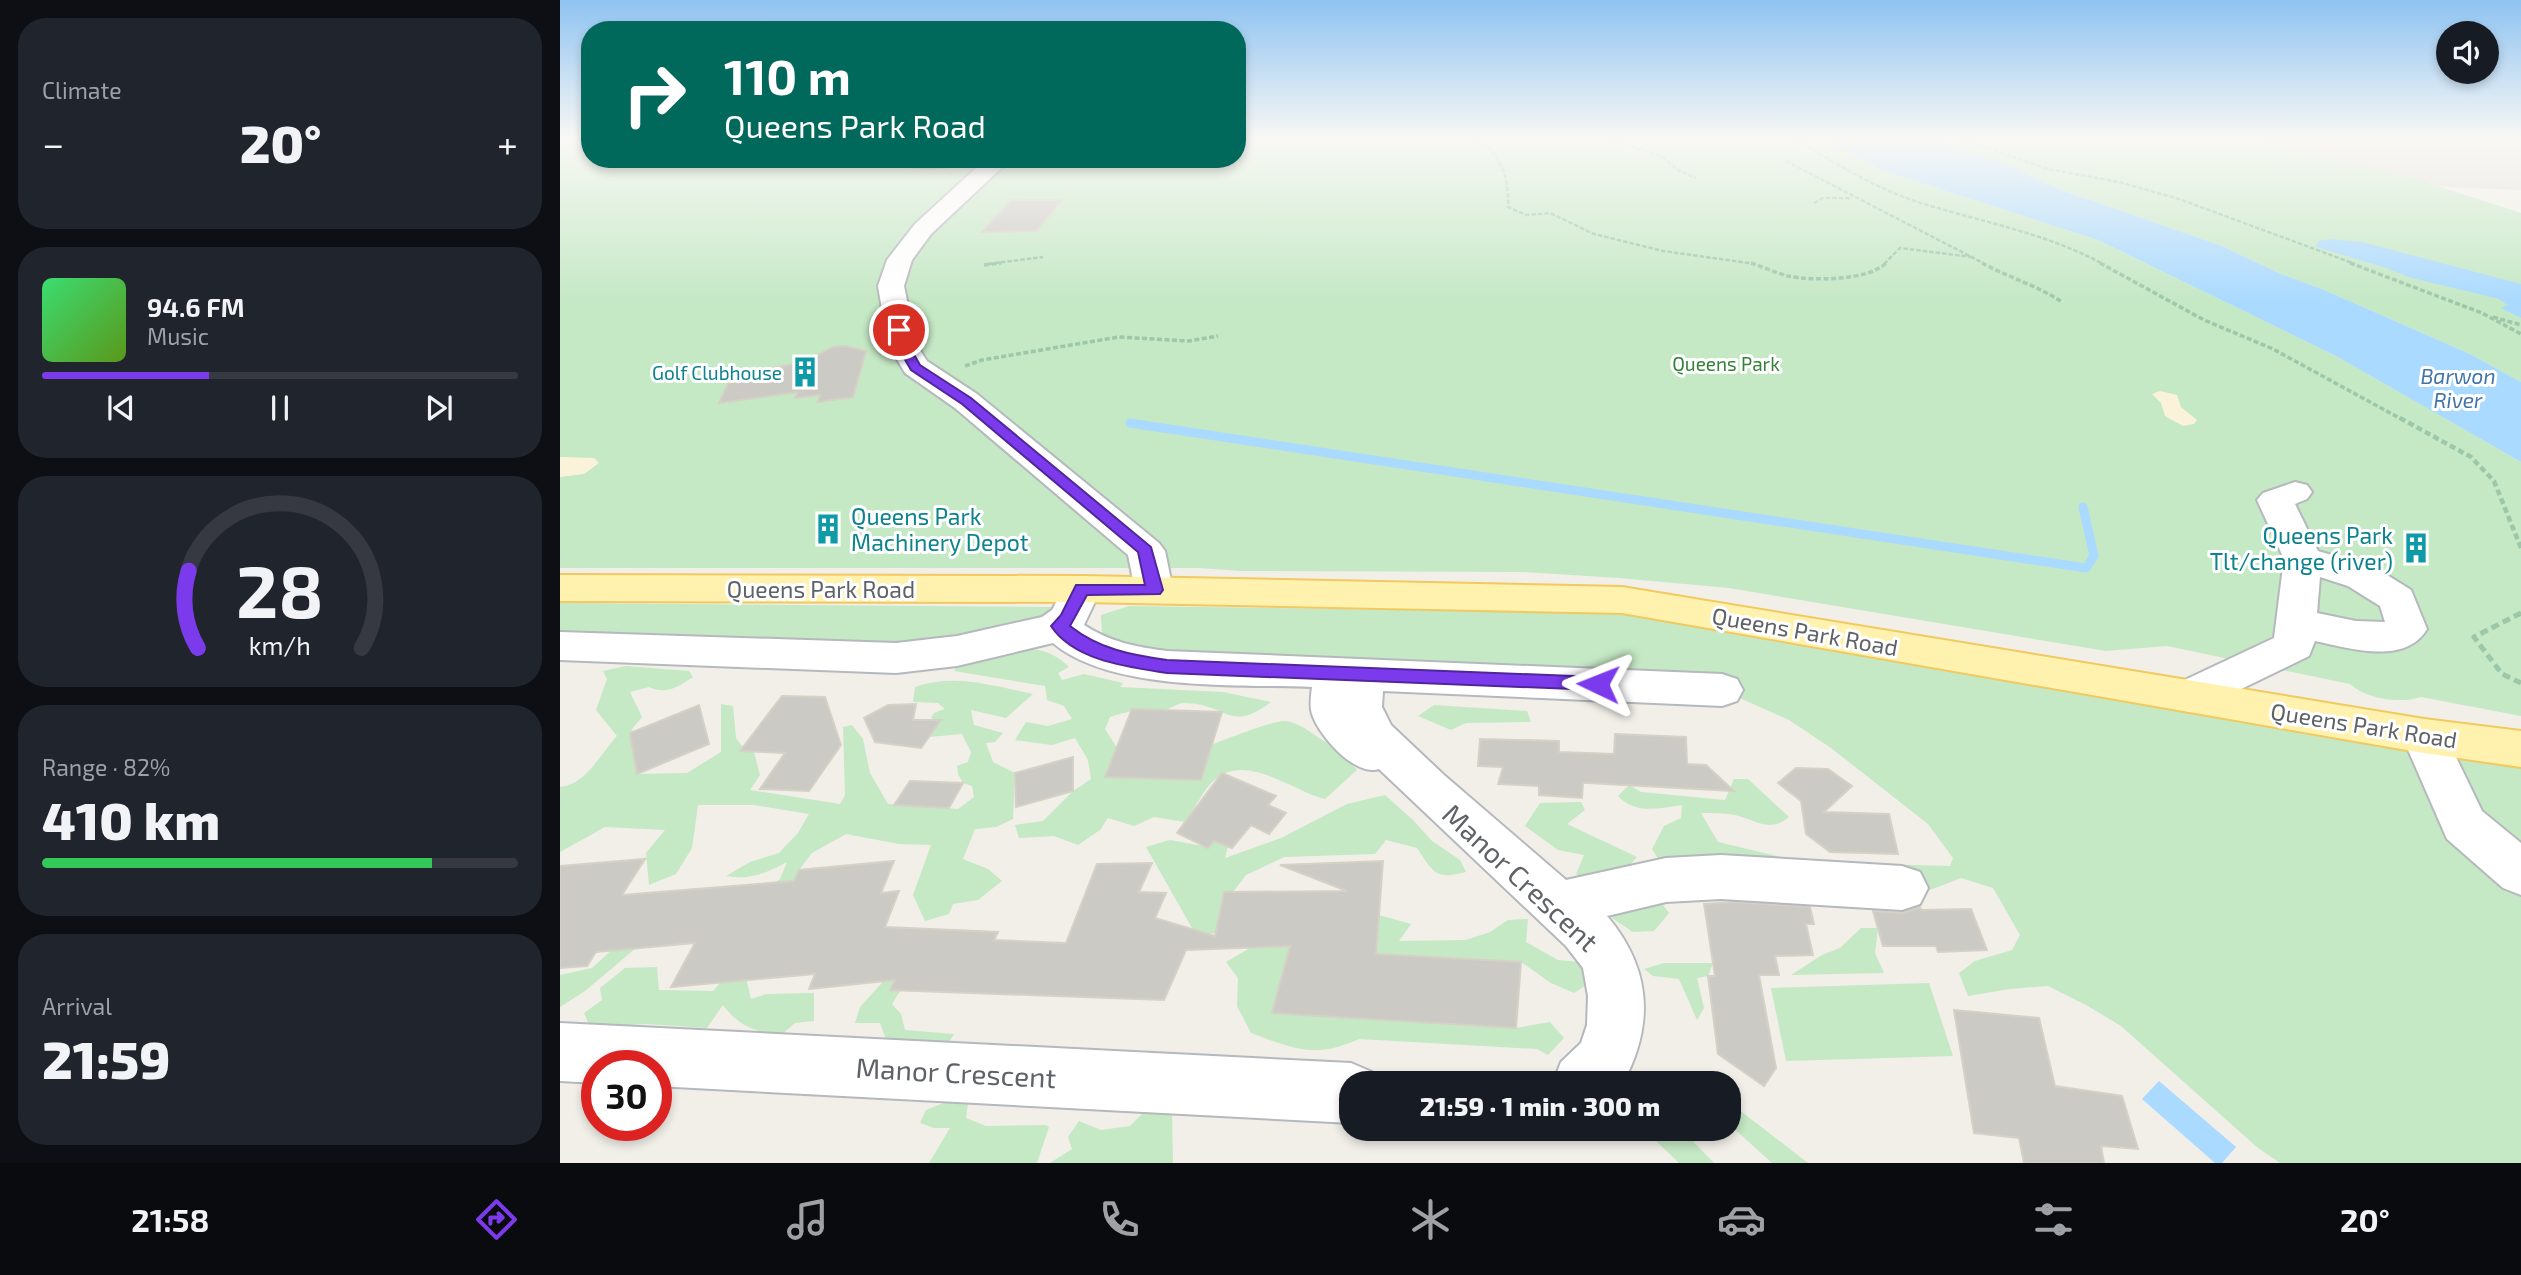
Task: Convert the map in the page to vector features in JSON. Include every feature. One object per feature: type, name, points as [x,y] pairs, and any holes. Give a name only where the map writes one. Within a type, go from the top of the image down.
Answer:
[{"type":"main road","name":"Queens Park Road","points":[[560,588],[1082,589],[1622,600],[2424,736],[2521,749]]},
{"type":"street","points":[[958,194],[923,229],[900,260],[891,286],[902,344],[915,368],[966,401],[1146,551],[1154,590]]},
{"type":"street","points":[[2189,696],[2294,646],[2303,559],[2275,500],[2295,492]]},
{"type":"street","points":[[2296,623],[2368,636],[2391,637],[2407,629],[2397,599],[2362,577],[2303,559]]},
{"type":"street","points":[[560,646],[897,658],[967,649],[1059,626],[1068,618],[1082,589]]},
{"type":"street","points":[[1059,626],[1089,648],[1142,663],[1348,691],[1723,690]]},
{"type":"street","name":"Manor Crescent","points":[[1348,691],[1343,729],[1361,745],[1427,788],[1591,937],[1604,955],[1614,980],[1616,1010],[1611,1040],[1602,1064],[1595,1071]]},
{"type":"street","points":[[2424,736],[2464,825],[2521,873]]},
{"type":"street","points":[[1557,905],[1666,880],[1721,877],[1902,888]]},
{"type":"street","name":"Manor Crescent","points":[[560,1052],[1339,1092]]},
{"type":"path","points":[[1509,194],[1508,207],[1526,215],[1549,213],[1594,234],[1664,251],[1746,261],[1788,276],[1822,279],[1862,275],[1881,268],[1900,248],[1972,257]]},
{"type":"path","points":[[1846,194],[1874,205],[2062,302]]},
{"type":"path","points":[[1900,194],[2084,254],[2204,320],[2273,349],[2471,457],[2494,481],[2521,548]]},
{"type":"path","points":[[2162,194],[2521,325]]},
{"type":"path","points":[[1814,203],[1824,198],[1853,198]]},
{"type":"path","points":[[984,265],[1042,257]]},
{"type":"path","points":[[2482,313],[2521,334]]},
{"type":"path","points":[[931,378],[982,360],[1119,337],[1189,341],[1218,336]]},
{"type":"path","points":[[2521,614],[2474,638],[2502,674],[2521,683]]},
{"type":"green space","name":"Queens Park","points":[[560,194],[1956,194],[2098,240],[2336,356],[2521,462],[2521,716],[2421,697],[2384,699],[2374,697],[2350,684],[2167,646],[2106,651],[1729,588],[1619,578],[1523,572],[1241,571],[1199,568],[560,568]]},
{"type":"green space","points":[[2074,194],[2463,194],[2521,213],[2521,382],[2470,354],[2322,289],[2281,274],[2222,246]]},
{"type":"green space","points":[[560,603],[1054,607],[1050,620],[915,645],[560,634]]},
{"type":"green space","points":[[1129,606],[1624,613],[2521,766],[2521,1163],[2280,1163],[2258,1148],[2121,1026],[2086,1005],[2048,986],[1968,996],[1959,973],[1975,961],[2012,950],[2020,935],[1993,888],[1961,878],[1930,890],[1833,873],[1839,863],[1950,866],[1953,858],[1928,824],[1831,748],[1789,720],[1722,690],[1190,660],[1128,648],[1102,633],[1101,615]]},
{"type":"green space","points":[[1020,648],[1046,652],[1058,658],[1069,667],[1058,673],[1062,680],[1084,674],[1123,683],[1120,687],[1223,692],[1271,702],[1246,716],[1184,703],[1163,710],[1131,712],[1110,717],[1105,729],[1117,748],[1109,777],[1194,780],[1204,749],[1249,731],[1285,721],[1312,733],[1357,770],[1325,799],[1269,776],[1239,770],[1225,773],[1212,782],[1185,822],[1154,817],[1134,826],[1108,818],[1100,830],[1078,845],[1054,836],[1019,838],[1015,825],[1043,821],[1073,791],[1091,779],[1088,760],[1075,738],[1052,745],[1015,740],[1026,722],[1048,726],[1072,719],[1064,706],[1047,700],[1045,686],[954,671],[961,659]]},
{"type":"green space","points":[[626,666],[689,671],[693,677],[672,689],[649,687],[630,692],[642,717],[632,729],[639,751],[634,753],[638,774],[687,773],[721,752],[721,704],[733,706],[736,738],[746,751],[754,752],[760,775],[750,790],[840,804],[845,795],[843,727],[852,725],[863,739],[870,773],[888,804],[958,809],[974,797],[972,786],[963,783],[957,766],[968,762],[971,752],[962,734],[929,737],[940,721],[931,718],[934,713],[945,709],[938,703],[913,702],[915,687],[959,681],[1033,694],[1006,718],[971,710],[974,725],[1003,733],[995,742],[986,743],[993,762],[1015,773],[1013,819],[996,827],[975,829],[963,859],[988,869],[1002,881],[978,900],[953,904],[949,914],[925,921],[913,895],[931,845],[899,844],[846,834],[812,853],[799,870],[747,982],[751,999],[766,994],[814,993],[814,1021],[795,1023],[781,1035],[772,1034],[741,1023],[723,1005],[707,1028],[646,1024],[590,1027],[584,1013],[602,1000],[600,988],[625,968],[657,967],[659,990],[713,991],[725,978],[757,896],[780,879],[787,862],[758,875],[726,876],[750,862],[779,853],[798,833],[809,814],[754,805],[698,805],[692,848],[676,874],[649,885],[646,853],[665,830],[605,827],[560,852],[560,787],[578,781],[617,736],[596,710],[607,679],[603,671]]},
{"type":"green space","points":[[1434,705],[1527,711],[1531,722],[1466,723],[1451,730],[1418,716]]},
{"type":"green space","points":[[1734,779],[1748,779],[1789,817],[1782,822],[1768,825],[1735,815],[1701,813],[1718,842],[1798,861],[1667,873],[1652,849],[1664,826],[1681,818],[1682,805],[1640,808],[1618,796],[1629,785],[1641,792],[1725,800]]},
{"type":"green space","points":[[1385,795],[1432,841],[1460,860],[1466,872],[1441,875],[1432,869],[1417,848],[1386,840],[1375,854],[1284,857],[1246,875],[1233,892],[1224,893],[1215,933],[1196,935],[1146,847],[1170,840],[1208,847],[1215,840],[1228,846],[1225,858],[1281,838],[1347,804]]},
{"type":"green space","points":[[1581,802],[1585,810],[1567,824],[1637,857],[1616,880],[1590,882],[1576,874],[1584,855],[1558,850],[1525,826],[1540,803]]},
{"type":"green space","points":[[645,892],[662,892],[628,949],[636,948],[585,991],[560,1007],[560,975],[592,968],[626,937],[635,908]]},
{"type":"green space","points":[[1658,898],[1669,913],[1654,931],[1633,932],[1612,918],[1610,903]]},
{"type":"green space","points":[[1379,915],[1411,924],[1399,941],[1466,940],[1490,932],[1508,920],[1528,919],[1526,942],[1558,960],[1589,963],[1593,981],[1574,993],[1551,983],[1521,962],[1308,950],[1299,974],[1282,977],[1273,1013],[1516,1028],[1550,1022],[1564,1038],[1548,1055],[1537,1049],[1359,1039],[1330,1049],[1305,1050],[1251,1033],[1237,1006],[1238,978],[1226,962],[1250,948],[1279,946]]},
{"type":"green space","points":[[1861,928],[1878,928],[1875,953],[1884,973],[1791,975],[1822,955],[1840,948]]},
{"type":"green space","points":[[892,952],[909,953],[890,989],[900,991],[892,1004],[901,1014],[905,1030],[954,1034],[948,1044],[887,1042],[880,1023],[855,1023],[860,1007],[881,984]]},
{"type":"green space","points":[[1664,963],[1713,963],[1708,976],[1697,978],[1704,1008],[1697,1020],[1679,979],[1653,976],[1644,969]]},
{"type":"green space","points":[[1929,983],[1953,1056],[1786,1061],[1771,988]]},
{"type":"green space","points":[[946,1102],[968,1103],[966,1118],[986,1126],[1049,1127],[1037,1163],[929,1163],[950,1128],[934,1128],[920,1123],[926,1110]]},
{"type":"green space","points":[[1148,1108],[1172,1110],[1173,1163],[1050,1163],[1072,1149],[1068,1137],[1079,1121],[1101,1130],[1130,1126]]},
{"type":"green space","points":[[1741,1111],[1808,1163],[1772,1163],[1741,1135]]},
{"type":"green space","points":[[1656,1141],[1693,1141],[1714,1163],[1679,1163]]},
{"type":"sand","points":[[2160,391],[2177,395],[2181,407],[2197,420],[2194,424],[2183,426],[2165,416],[2161,403],[2152,394]]},
{"type":"sand","points":[[560,457],[594,458],[599,463],[584,474],[560,477]]},
{"type":"water","name":"Barwon River","points":[[1956,194],[2074,194],[2222,246],[2281,274],[2322,289],[2470,354],[2521,382],[2521,462],[2336,356],[2098,240]]},
{"type":"water","points":[[2329,239],[2362,242],[2521,284],[2521,318],[2501,308],[2508,305],[2499,299],[2408,277],[2316,247],[2319,241]]},
{"type":"water","points":[[2159,1081],[2236,1147],[2222,1163],[2215,1163],[2142,1099]]},
{"type":"building","points":[[1011,200],[1062,200],[1036,231],[982,232]]},
{"type":"building","name":"Golf Clubhouse","points":[[845,346],[866,351],[853,397],[818,402],[820,395],[795,398],[798,392],[719,403],[732,375],[805,362],[833,347]]},
{"type":"building","points":[[782,696],[825,697],[841,745],[809,791],[760,789],[785,753],[740,751]]},
{"type":"building","points":[[916,704],[913,720],[941,720],[921,748],[875,742],[864,718],[888,705]]},
{"type":"building","points":[[699,705],[709,744],[637,774],[630,733]]},
{"type":"building","points":[[1132,709],[1222,712],[1201,780],[1105,777]]},
{"type":"building","points":[[1615,734],[1686,737],[1687,764],[1706,765],[1734,791],[1583,783],[1582,798],[1539,795],[1539,786],[1498,784],[1503,767],[1478,766],[1480,739],[1559,741],[1559,752],[1614,754]]},
{"type":"building","points":[[1073,757],[1073,791],[1016,807],[1015,773]]},
{"type":"building","points":[[1796,768],[1828,769],[1852,786],[1824,812],[1889,814],[1898,854],[1830,852],[1806,834],[1801,801],[1778,783]]},
{"type":"building","points":[[1222,773],[1276,796],[1268,805],[1286,813],[1269,834],[1251,825],[1232,848],[1214,841],[1208,848],[1177,833]]},
{"type":"building","points":[[910,781],[963,783],[949,808],[894,805]]},
{"type":"building","points":[[645,859],[622,895],[794,881],[799,870],[894,861],[881,893],[899,891],[885,927],[998,932],[994,940],[1066,943],[1097,864],[1152,863],[1139,892],[1166,893],[1155,918],[1215,936],[1224,892],[1347,891],[1280,865],[1383,861],[1376,954],[1521,962],[1516,1028],[1272,1013],[1290,946],[1186,950],[1164,1000],[890,990],[895,980],[809,989],[815,974],[671,987],[695,943],[596,952],[587,966],[560,968],[560,866]]},
{"type":"building","points":[[1735,902],[1810,907],[1814,924],[1806,924],[1813,955],[1775,956],[1779,975],[1759,975],[1776,1068],[1764,1086],[1718,1054],[1708,976],[1715,976],[1704,904]]},
{"type":"building","points":[[1920,907],[1921,910],[1971,909],[1987,950],[1938,952],[1936,946],[1883,946],[1873,911],[1902,913]]},
{"type":"building","points":[[1954,1010],[2039,1018],[2055,1086],[2122,1096],[2138,1149],[2101,1146],[2104,1163],[2024,1163],[2019,1138],[1974,1133]]},
{"type":"waterway","points":[[1130,423],[2086,568],[2094,556],[2083,507]]},
{"type":"place","name":"Golf Clubhouse","points":[[805,372]]},
{"type":"place","name":"Queens Park Machinery Depot","points":[[828,529]]},
{"type":"place","name":"Queens Park Tlt/change (river)","points":[[2416,548]]},
{"type":"route","points":[[899,330],[902,344],[915,368],[966,401],[1146,551],[1154,590],[1082,589],[1068,618],[1059,626],[1082,644],[1128,660],[1167,666],[1598,684]]}]
